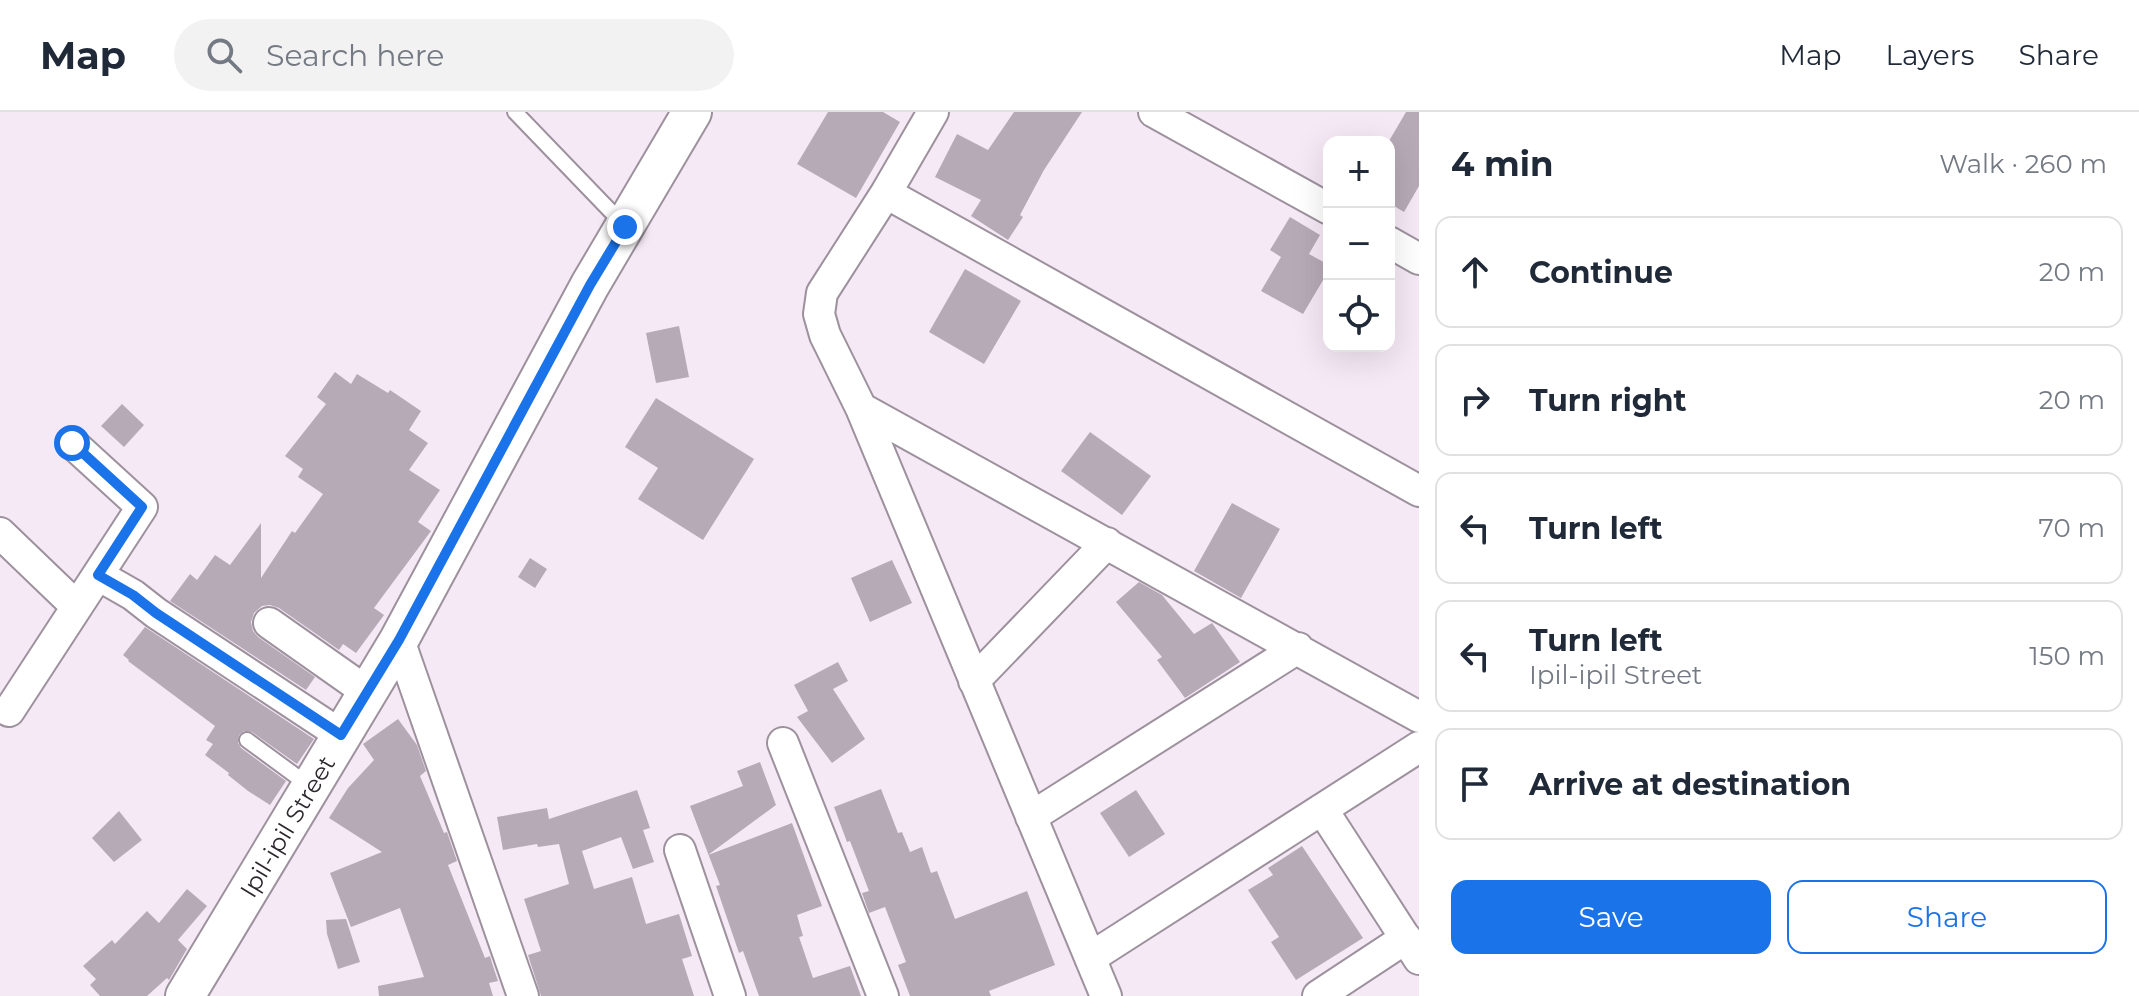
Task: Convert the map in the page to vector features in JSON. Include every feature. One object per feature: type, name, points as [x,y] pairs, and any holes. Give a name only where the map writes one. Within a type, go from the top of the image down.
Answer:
[{"type":"street","name":"Ipil-ipil Street","points":[[185,996],[399,640],[590,285],[692,112]]},
{"type":"street","points":[[933,112],[822,293],[819,314],[825,335],[861,408],[1106,996]]},
{"type":"street","points":[[1154,112],[1327,208]]},
{"type":"street","points":[[886,193],[1419,491]]},
{"type":"street","points":[[1395,245],[1419,259]]},
{"type":"street","points":[[861,408],[1298,648],[1415,707]]},
{"type":"street","points":[[9,711],[142,507],[72,443]]},
{"type":"street","points":[[0,533],[76,606]]},
{"type":"street","points":[[974,681],[1107,543]]},
{"type":"street","points":[[98,575],[133,595],[341,735]]},
{"type":"street","points":[[269,623],[367,692]]},
{"type":"street","points":[[399,640],[523,996]]},
{"type":"street","points":[[1031,817],[1298,648]]},
{"type":"street","points":[[783,743],[883,996]]},
{"type":"street","points":[[1090,958],[1419,747]]},
{"type":"street","points":[[1318,996],[1412,949],[1322,809]]},
{"type":"street","points":[[680,850],[730,996]]},
{"type":"lane","points":[[515,112],[625,227]]},
{"type":"lane","points":[[247,740],[311,787]]},
{"type":"building","points":[[828,112],[883,112],[900,122],[856,198],[797,164]]},
{"type":"building","points":[[1014,112],[1082,112],[1044,170],[1020,215],[1023,217],[1008,240],[971,216],[981,200],[935,177],[957,134],[988,150]]},
{"type":"building","points":[[1406,112],[1419,112],[1419,186],[1404,212],[1395,207],[1395,136],[1392,136]]},
{"type":"building","points":[[1290,217],[1320,235],[1309,254],[1323,262],[1323,280],[1303,314],[1261,291],[1281,257],[1270,250]]},
{"type":"building","points":[[965,269],[1021,301],[984,364],[929,332]]},
{"type":"building","points":[[679,326],[689,377],[656,383],[646,333]]},
{"type":"building","points":[[335,372],[351,384],[357,374],[388,393],[390,390],[421,411],[409,430],[428,443],[409,470],[440,490],[418,522],[431,531],[374,608],[384,615],[356,653],[343,644],[339,650],[279,608],[262,606],[254,613],[251,622],[258,637],[315,677],[306,690],[170,601],[190,574],[197,580],[215,555],[230,565],[261,523],[261,578],[292,531],[295,533],[323,494],[298,477],[303,469],[285,456],[326,404],[317,397]]},
{"type":"building","points":[[656,398],[754,459],[703,540],[638,499],[658,468],[625,447]]},
{"type":"building","points":[[122,404],[144,425],[124,447],[101,426]]},
{"type":"building","points":[[1090,432],[1151,476],[1122,515],[1061,471]]},
{"type":"building","points":[[1232,503],[1280,529],[1241,598],[1194,571]]},
{"type":"building","points":[[530,558],[547,569],[535,588],[518,577]]},
{"type":"building","points":[[892,560],[912,603],[870,622],[851,578]]},
{"type":"building","points":[[1139,582],[1162,595],[1194,634],[1212,623],[1240,662],[1185,698],[1157,660],[1162,657],[1116,602]]},
{"type":"building","points":[[145,627],[314,739],[297,764],[252,732],[244,731],[239,735],[241,748],[286,781],[270,805],[205,755],[213,744],[206,740],[215,726],[123,655]]},
{"type":"building","points":[[838,662],[848,681],[833,689],[865,739],[832,763],[797,717],[808,711],[794,685]]},
{"type":"building","points":[[398,719],[417,745],[426,771],[420,776],[444,833],[447,832],[457,861],[448,865],[485,958],[490,956],[498,981],[489,983],[493,996],[379,996],[378,986],[424,977],[400,908],[351,927],[330,873],[382,852],[329,818],[348,788],[374,760],[363,744]]},
{"type":"building","points":[[760,762],[776,805],[708,855],[690,806],[743,786],[737,771]]},
{"type":"building","points":[[881,789],[898,833],[902,832],[910,852],[922,847],[931,873],[937,871],[955,919],[1027,891],[1055,965],[989,991],[991,996],[910,996],[898,965],[906,962],[885,907],[869,913],[862,893],[869,891],[834,807]]},
{"type":"building","points":[[637,790],[650,828],[643,830],[654,862],[633,869],[621,837],[582,851],[594,889],[632,877],[646,924],[679,914],[692,956],[682,959],[694,996],[541,996],[528,955],[541,951],[524,899],[569,884],[559,844],[503,850],[497,817],[547,808],[549,819]]},
{"type":"building","points":[[1136,790],[1165,834],[1129,857],[1100,813]]},
{"type":"building","points":[[119,811],[142,840],[114,862],[92,838]]},
{"type":"building","points":[[792,823],[822,906],[797,915],[803,936],[799,937],[813,978],[850,966],[861,996],[759,996],[743,951],[739,953],[709,855]]},
{"type":"building","points":[[1302,846],[1363,938],[1296,980],[1271,942],[1279,937],[1248,890],[1273,875],[1268,868]]},
{"type":"building","points":[[187,889],[207,906],[178,940],[187,949],[169,980],[167,978],[147,996],[100,996],[90,985],[96,979],[83,966],[112,940],[115,944],[147,911],[159,923]]},
{"type":"building","points":[[346,919],[360,962],[338,969],[326,920]]},
{"type":"route","points":[[72,443],[142,507],[98,575],[133,595],[341,735],[399,640],[590,285],[625,227]]}]
